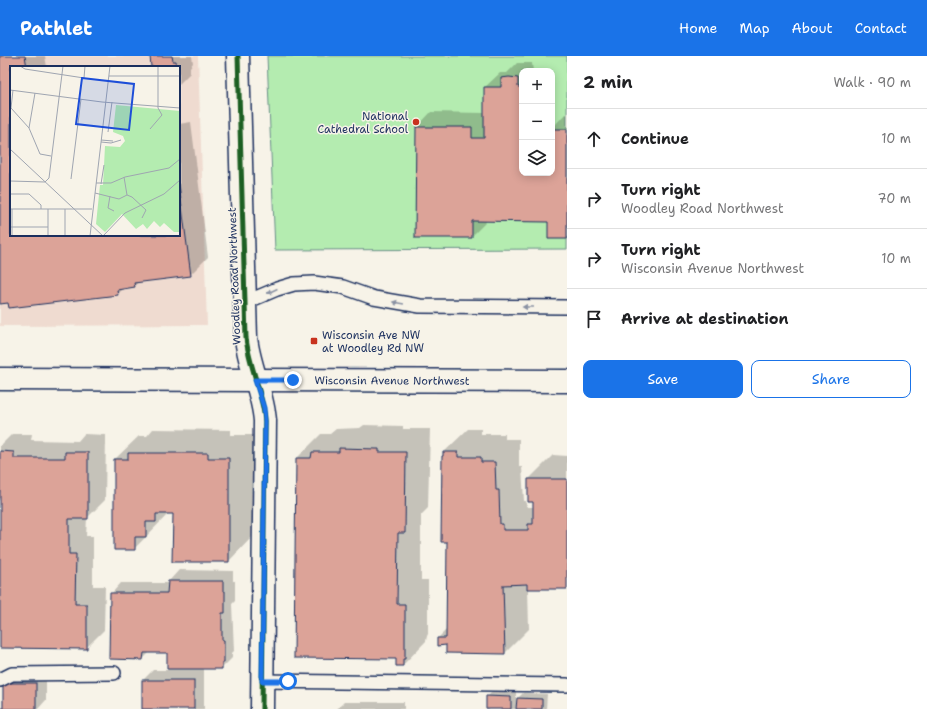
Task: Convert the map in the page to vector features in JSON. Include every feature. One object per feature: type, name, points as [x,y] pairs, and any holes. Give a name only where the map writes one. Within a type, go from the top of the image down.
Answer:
[{"type":"street","name":"Woodley Road Northwest","points":[[238,56],[244,303],[248,355],[264,408],[265,421],[262,709]]},
{"type":"street","name":"Wisconsin Avenue Northwest","points":[[0,380],[567,381]]},
{"type":"lane","points":[[244,303],[277,289],[294,284],[314,283],[343,287],[374,298],[420,306],[567,307]]},
{"type":"lane","points":[[0,680],[12,674],[114,673]]},
{"type":"lane","points":[[262,681],[567,685]]},
{"type":"shaded area","points":[[0,56],[198,56],[207,325],[0,326]]},
{"type":"green space","name":"National Cathedral School","points":[[267,56],[567,56],[567,249],[275,250]]},
{"type":"building","points":[[0,56],[25,56],[27,66],[10,66],[10,236],[180,236],[180,192],[191,276],[134,283],[135,287],[117,290],[118,295],[9,308],[8,303],[0,304]]},
{"type":"building","points":[[150,56],[172,56],[173,61],[176,61],[177,66],[151,66]]},
{"type":"building","points":[[501,78],[518,78],[519,176],[555,176],[555,129],[567,129],[567,239],[548,239],[548,222],[472,221],[472,238],[415,238],[416,127],[472,127],[472,138],[484,138],[484,87],[501,87]]},
{"type":"building","points":[[339,448],[379,449],[379,452],[406,452],[405,533],[398,533],[397,604],[405,604],[405,659],[403,659],[403,666],[396,666],[396,659],[294,658],[296,458],[311,458],[312,452],[339,452]]},
{"type":"building","points":[[0,451],[14,452],[14,458],[65,458],[65,452],[88,452],[88,519],[69,519],[69,554],[76,554],[75,604],[87,604],[87,649],[0,648]]},
{"type":"building","points":[[443,452],[458,452],[458,457],[481,457],[481,462],[495,462],[496,490],[499,490],[500,524],[503,524],[503,530],[528,530],[528,524],[533,524],[533,502],[528,502],[528,479],[567,479],[567,589],[527,589],[527,584],[503,585],[505,654],[446,653],[446,645],[437,646],[437,638],[446,638],[447,542],[441,542]]},
{"type":"building","points":[[128,453],[208,453],[208,458],[229,458],[229,562],[172,562],[173,514],[156,514],[156,522],[146,522],[146,537],[135,537],[135,550],[114,550],[114,459],[128,459]]},
{"type":"building","points":[[168,581],[223,581],[223,591],[225,591],[225,613],[222,613],[224,662],[222,662],[222,669],[167,669],[167,653],[144,653],[143,660],[109,659],[110,593],[167,593]]},
{"type":"building","points":[[142,680],[194,680],[194,709],[142,709]]},
{"type":"building","points":[[3,683],[36,683],[36,709],[3,709]]},
{"type":"building","points":[[486,696],[511,697],[511,709],[486,709]]},
{"type":"building","points":[[517,698],[542,699],[542,709],[516,709]]},
{"type":"cycle path","points":[[238,56],[246,338],[250,359],[262,400],[265,421],[262,709]]},
{"type":"place","name":"National Cathedral School","points":[[416,122]]},
{"type":"place","name":"Wisconsin Ave NW at Woodley Rd NW","points":[[314,341]]},
{"type":"route","points":[[288,681],[262,681],[265,421],[264,408],[255,380],[293,380]]}]
